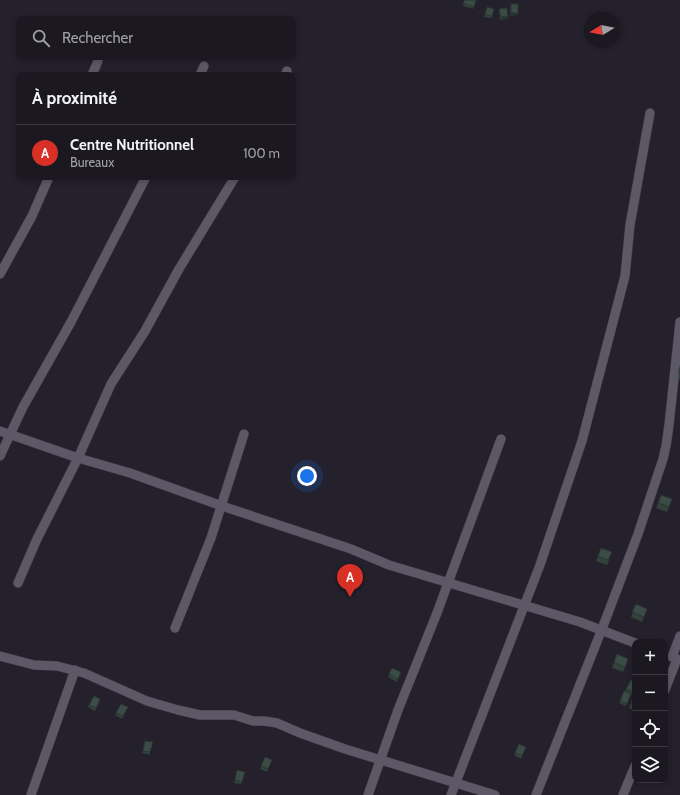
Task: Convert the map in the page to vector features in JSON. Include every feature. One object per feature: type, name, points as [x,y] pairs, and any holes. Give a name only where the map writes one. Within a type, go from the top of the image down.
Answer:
[{"type":"street","points":[[93,72],[98,60]]},
{"type":"street","points":[[451,795],[525,606],[582,442],[625,276],[630,225],[650,113]]},
{"type":"street","points":[[0,274],[32,216],[48,180]]},
{"type":"street","points":[[0,456],[23,407],[71,322],[144,180]]},
{"type":"street","points":[[18,583],[37,539],[78,458],[111,384],[145,331],[179,269],[233,180]]},
{"type":"street","points":[[536,795],[638,534],[666,446],[680,322]]},
{"type":"street","points":[[0,432],[78,458],[130,473],[222,506],[351,549],[389,565],[602,629],[632,641]]},
{"type":"street","points":[[175,628],[211,538],[244,434]]},
{"type":"street","points":[[368,795],[400,703],[449,582],[501,439]]},
{"type":"street","points":[[668,679],[680,636]]},
{"type":"street","points":[[0,656],[34,665],[57,666],[75,670],[97,678],[119,690],[147,701],[178,710],[200,715],[234,715],[248,720],[277,723],[300,733],[380,760],[495,795]]},
{"type":"street","points":[[31,795],[75,670]]},
{"type":"street","points":[[623,795],[632,773]]},
{"type":"building","points":[[465,0],[476,0],[474,7],[463,3]]},
{"type":"building","points":[[511,4],[518,4],[518,13],[511,13]]},
{"type":"building","points":[[487,7],[494,9],[492,16],[485,14]]},
{"type":"building","points":[[507,8],[508,16],[501,17],[499,9]]},
{"type":"building","points":[[661,495],[672,499],[669,507],[658,503]]},
{"type":"building","points":[[601,548],[612,552],[608,560],[598,556]]},
{"type":"building","points":[[636,604],[647,609],[644,617],[632,612]]},
{"type":"building","points":[[617,654],[628,659],[625,667],[614,663]]},
{"type":"building","points":[[392,668],[401,672],[398,679],[389,674]]},
{"type":"building","points":[[631,680],[632,680],[632,692],[626,689]]},
{"type":"building","points":[[624,691],[631,694],[627,704],[620,701]]},
{"type":"building","points":[[94,696],[100,699],[96,708],[89,705]]},
{"type":"building","points":[[121,704],[128,707],[123,716],[116,713]]},
{"type":"building","points":[[145,741],[153,742],[150,752],[143,751]]},
{"type":"building","points":[[519,744],[526,747],[522,756],[515,753]]},
{"type":"building","points":[[265,757],[272,760],[268,769],[261,766]]},
{"type":"building","points":[[237,770],[245,772],[242,782],[235,780]]},
{"type":"place","name":"Centre Nutritionnel","points":[[350,597]]}]
